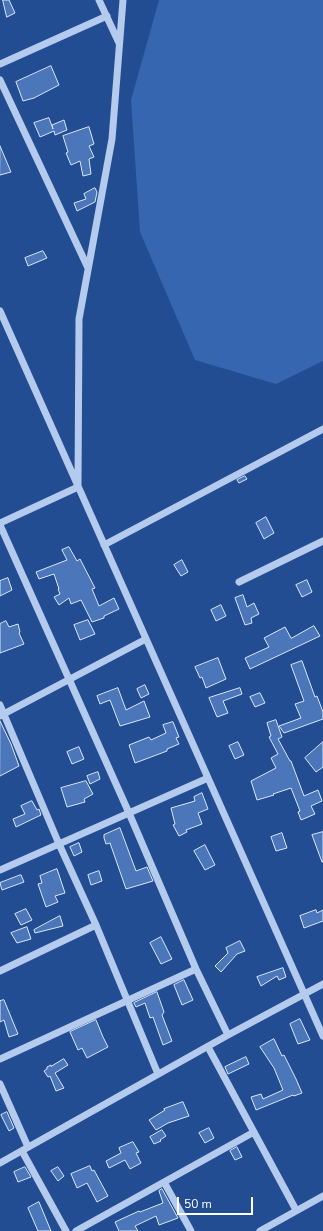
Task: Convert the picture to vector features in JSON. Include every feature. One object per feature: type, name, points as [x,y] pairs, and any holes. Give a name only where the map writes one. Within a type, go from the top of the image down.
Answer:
[{"type":"street","points":[[99,0],[119,44]]},
{"type":"street","points":[[78,487],[79,319],[112,139],[123,0]]},
{"type":"street","points":[[0,64],[106,16]]},
{"type":"street","points":[[0,80],[88,268]]},
{"type":"street","points":[[0,311],[323,1036]]},
{"type":"street","points":[[104,545],[323,429]]},
{"type":"street","points":[[78,487],[0,524],[129,813],[196,969],[228,1035]]},
{"type":"street","points":[[239,582],[323,541]]},
{"type":"street","points":[[2,715],[146,639]]},
{"type":"street","points":[[0,705],[2,715],[96,925],[158,1074]]},
{"type":"street","points":[[0,870],[208,778]]},
{"type":"street","points":[[0,971],[96,925]]},
{"type":"street","points":[[0,1059],[196,969]]},
{"type":"street","points":[[0,1163],[208,1046],[323,984]]},
{"type":"street","points":[[208,1046],[296,1210]]},
{"type":"street","points":[[0,1084],[25,1149],[66,1231]]},
{"type":"street","points":[[76,1231],[254,1132]]},
{"type":"street","points":[[164,1182],[191,1231]]},
{"type":"street","points":[[260,1231],[323,1196]]},
{"type":"shaded area","points":[[159,0],[323,0],[323,361],[276,384],[195,360],[140,232],[131,100]]},
{"type":"building","points":[[3,0],[9,0],[15,13],[7,17]]},
{"type":"building","points":[[51,66],[59,85],[34,98],[23,101],[16,82]]},
{"type":"building","points":[[49,118],[53,129],[52,125],[64,120],[67,130],[55,135],[54,131],[40,137],[34,123]]},
{"type":"building","points":[[89,127],[94,144],[89,146],[94,157],[89,159],[91,174],[83,176],[80,161],[71,165],[66,153],[68,152],[63,136]]},
{"type":"building","points":[[0,146],[11,172],[0,175]]},
{"type":"building","points":[[95,188],[97,192],[95,202],[77,211],[74,203],[86,199],[84,194]]},
{"type":"building","points":[[43,251],[47,258],[28,266],[25,258]]},
{"type":"building","points":[[245,476],[247,479],[239,483],[237,480]]},
{"type":"building","points":[[266,517],[274,533],[264,539],[256,523]]},
{"type":"building","points":[[69,547],[77,561],[80,559],[95,588],[92,589],[99,606],[114,598],[119,609],[104,616],[104,618],[92,622],[81,600],[71,604],[69,598],[59,605],[54,597],[60,594],[54,574],[39,579],[36,572],[67,560],[62,550]]},
{"type":"building","points":[[182,560],[188,572],[181,576],[174,565]]},
{"type":"building","points":[[8,578],[12,590],[0,596],[0,581]]},
{"type":"building","points":[[307,580],[312,592],[302,597],[296,585]]},
{"type":"building","points":[[243,595],[247,607],[254,603],[259,614],[251,618],[252,623],[245,625],[235,598]]},
{"type":"building","points":[[221,605],[226,616],[216,621],[211,610]]},
{"type":"building","points":[[88,620],[95,634],[80,640],[74,625]]},
{"type":"building","points":[[6,621],[9,627],[18,624],[19,633],[24,644],[0,653],[0,624]]},
{"type":"building","points":[[314,626],[320,636],[250,669],[245,658],[269,647],[264,638],[285,627],[291,638]]},
{"type":"building","points":[[218,658],[226,679],[206,688],[202,677],[200,678],[195,667]]},
{"type":"building","points":[[302,661],[315,697],[317,696],[323,712],[323,719],[284,733],[279,726],[301,718],[295,704],[304,701],[291,665]]},
{"type":"building","points":[[145,685],[149,694],[141,698],[137,689]]},
{"type":"building","points":[[118,688],[126,710],[144,701],[150,717],[120,726],[110,700],[100,704],[97,696]]},
{"type":"building","points":[[240,688],[242,694],[223,701],[228,713],[217,717],[209,698]]},
{"type":"building","points":[[260,693],[265,703],[255,707],[250,697]]},
{"type":"building","points":[[276,720],[282,737],[278,739],[291,761],[304,796],[318,790],[322,801],[311,806],[315,814],[301,820],[298,812],[300,811],[291,788],[257,800],[251,781],[276,768],[271,758],[278,754],[269,737],[271,736],[267,723]]},
{"type":"building","points":[[0,721],[19,766],[0,776]]},
{"type":"building","points":[[173,722],[179,737],[176,738],[179,744],[167,749],[167,751],[135,763],[129,745],[149,737],[151,740],[166,733],[163,725]]},
{"type":"building","points":[[238,742],[244,755],[235,759],[229,746]]},
{"type":"building","points":[[323,742],[323,767],[316,772],[305,758]]},
{"type":"building","points":[[79,747],[84,759],[72,764],[67,752]]},
{"type":"building","points":[[98,772],[100,779],[90,784],[87,776]]},
{"type":"building","points":[[86,781],[93,794],[84,799],[85,802],[67,807],[61,788]]},
{"type":"building","points":[[202,793],[208,809],[198,813],[202,824],[186,830],[187,832],[179,836],[173,825],[175,824],[171,808],[195,801],[194,797]]},
{"type":"building","points":[[32,801],[37,810],[39,809],[41,815],[16,827],[13,819],[25,814],[21,806]]},
{"type":"building","points":[[120,828],[136,871],[147,867],[153,881],[126,889],[110,843],[106,844],[104,838],[104,835]]},
{"type":"building","points":[[323,832],[323,862],[322,862],[312,835]]},
{"type":"building","points":[[282,833],[287,848],[276,851],[271,837]]},
{"type":"building","points":[[79,843],[82,852],[74,856],[70,847]]},
{"type":"building","points":[[205,845],[215,865],[205,870],[194,851]]},
{"type":"building","points":[[57,869],[65,893],[55,896],[58,902],[46,907],[38,884],[42,883],[40,876]]},
{"type":"building","points":[[99,871],[102,881],[91,885],[88,875]]},
{"type":"building","points":[[21,875],[24,882],[2,890],[0,883]]},
{"type":"building","points":[[26,909],[32,920],[21,925],[15,914]]},
{"type":"building","points":[[316,910],[317,913],[323,910],[323,921],[304,928],[300,916]]},
{"type":"building","points":[[60,916],[63,926],[35,933],[34,930]]},
{"type":"building","points":[[27,927],[31,939],[17,943],[11,933]]},
{"type":"building","points":[[161,937],[172,959],[161,964],[150,943]]},
{"type":"building","points":[[240,941],[245,951],[237,954],[221,972],[215,966],[228,953],[226,948]]},
{"type":"building","points":[[283,968],[286,977],[279,980],[277,976],[261,986],[257,977]]},
{"type":"building","points":[[184,980],[193,1000],[182,1005],[174,985]]},
{"type":"building","points":[[157,992],[164,1012],[162,1015],[172,1041],[163,1045],[153,1017],[150,1018],[145,1003],[136,1007],[134,1003]]},
{"type":"building","points":[[4,1000],[18,1034],[9,1037],[4,1020],[0,1022],[0,1001]]},
{"type":"building","points":[[300,1019],[310,1040],[298,1044],[290,1024]]},
{"type":"building","points":[[96,1020],[108,1047],[87,1058],[82,1048],[78,1050],[70,1032]]},
{"type":"building","points":[[274,1039],[282,1056],[284,1055],[302,1093],[293,1095],[256,1110],[251,1097],[261,1094],[263,1099],[283,1090],[274,1068],[260,1047]]},
{"type":"building","points":[[246,1057],[249,1064],[228,1074],[225,1067]]},
{"type":"building","points":[[64,1059],[68,1065],[55,1073],[64,1088],[56,1091],[50,1076],[48,1077],[44,1071],[47,1067]]},
{"type":"building","points":[[183,1102],[189,1116],[168,1123],[156,1130],[149,1120],[165,1110],[164,1109]]},
{"type":"building","points":[[7,1112],[14,1128],[9,1131],[1,1115]]},
{"type":"building","points":[[209,1128],[214,1138],[205,1143],[199,1133]]},
{"type":"building","points":[[162,1130],[166,1136],[160,1140],[161,1141],[154,1144],[150,1137]]},
{"type":"building","points":[[133,1142],[139,1152],[136,1153],[141,1163],[130,1169],[125,1160],[109,1168],[106,1161],[121,1153],[119,1148]]},
{"type":"building","points":[[237,1147],[242,1157],[235,1160],[230,1151]]},
{"type":"building","points":[[90,1166],[92,1171],[94,1170],[108,1196],[97,1202],[87,1183],[77,1188],[71,1174]]},
{"type":"building","points":[[25,1167],[31,1177],[18,1182],[14,1172]]},
{"type":"building","points":[[58,1167],[64,1176],[58,1181],[51,1171]]},
{"type":"building","points":[[162,1189],[178,1218],[159,1225],[156,1216],[135,1226],[138,1231],[119,1231],[115,1222],[139,1211],[140,1212],[163,1203],[159,1191]]},
{"type":"building","points":[[39,1202],[51,1231],[38,1231],[28,1208]]}]
